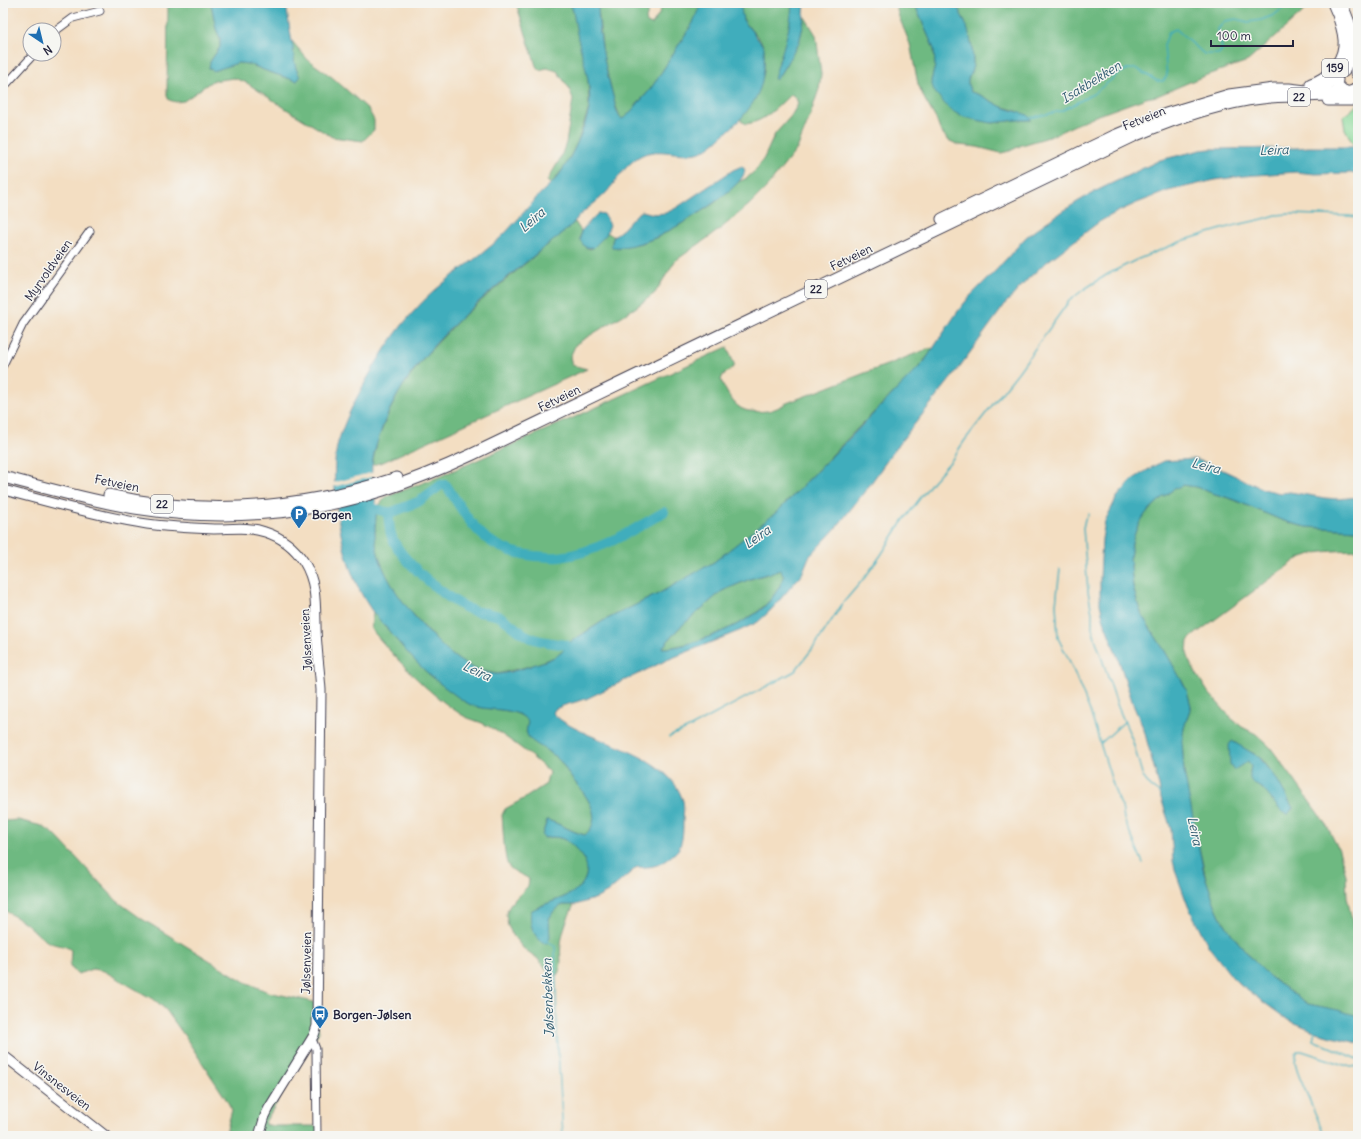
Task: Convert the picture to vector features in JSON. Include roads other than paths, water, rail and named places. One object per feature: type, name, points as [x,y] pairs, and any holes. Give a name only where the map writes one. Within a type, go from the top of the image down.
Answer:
[{"type":"highway","name":"159","points":[[1333,3],[1347,35],[1349,47],[1344,71]]},
{"type":"highway","name":"159","points":[[1341,3],[1351,25],[1354,37],[1357,58],[1357,74]]},
{"type":"highway","name":"159","points":[[1289,92],[1317,82],[1327,76],[1334,68],[1341,57],[1344,46],[1339,18]]},
{"type":"highway","points":[[1344,71],[1351,70],[1357,74]]},
{"type":"highway","name":"22","points":[[1337,80],[1344,71]]},
{"type":"highway","points":[[1337,80],[1339,86],[1354,93]]},
{"type":"highway","name":"Fetveien","points":[[1289,92],[1320,88],[1337,80]]},
{"type":"highway","name":"Fetveien","points":[[3,477],[134,508],[172,513],[231,515],[282,512],[382,487],[415,471],[470,448],[1132,128],[1183,108],[1229,95],[1260,90],[1321,95],[1354,93]]},
{"type":"highway","name":"22","points":[[1289,92],[1313,100],[1354,93]]},
{"type":"highway","name":"Fetveien","points":[[3,469],[115,496],[173,505],[204,507],[323,502]]},
{"type":"main road","name":"Jølsenveien","points":[[3,490],[97,514],[141,523],[185,528],[246,528],[263,531],[276,536],[286,543],[299,554],[305,564],[312,579],[316,596],[317,645],[321,690],[317,1026],[313,1037]]},
{"type":"main road","points":[[259,1136],[265,1116],[313,1037]]},
{"type":"main road","name":"Vinsnesveien","points":[[3,1055],[106,1136]]},
{"type":"street","points":[[62,26],[72,18],[100,11]]},
{"type":"street","points":[[3,88],[27,62]]},
{"type":"street","name":"Myrvoldveien","points":[[3,365],[23,324],[90,231]]},
{"type":"street","name":"Jølsenveien","points":[[313,1037],[317,1053],[317,1136]]},
{"type":"water","points":[[211,3],[286,3],[295,62],[300,77],[297,81],[249,64],[238,63],[213,71],[209,68],[210,62],[220,47],[220,38],[216,29]]},
{"type":"water","name":"Leira","points":[[570,3],[596,3],[598,8],[605,63],[616,108],[621,119],[626,117],[649,91],[658,78],[693,23],[701,3],[740,3],[743,20],[764,47],[764,72],[758,93],[748,110],[713,144],[697,153],[681,154],[651,152],[637,158],[599,200],[582,213],[559,236],[470,309],[429,351],[411,374],[396,398],[384,423],[375,449],[372,465],[376,511],[375,539],[380,560],[388,578],[398,594],[429,633],[454,656],[472,668],[483,672],[495,674],[504,673],[527,667],[559,655],[567,644],[603,621],[658,594],[714,562],[778,511],[924,362],[958,311],[970,296],[1026,237],[1077,202],[1098,190],[1160,160],[1210,149],[1308,147],[1358,148],[1358,175],[1351,173],[1315,174],[1296,172],[1215,180],[1168,191],[1137,203],[1099,222],[1043,265],[1006,303],[953,376],[898,445],[869,486],[836,528],[809,557],[802,574],[772,609],[758,622],[667,660],[586,699],[555,709],[553,713],[557,717],[573,727],[642,757],[655,765],[666,774],[675,785],[683,800],[684,806],[682,839],[680,847],[675,853],[658,865],[637,867],[608,892],[597,898],[575,905],[563,905],[559,907],[553,912],[549,919],[550,938],[546,944],[538,938],[531,926],[531,911],[563,898],[577,889],[583,883],[587,871],[586,863],[583,857],[566,840],[554,837],[545,838],[542,836],[547,820],[585,835],[591,828],[594,820],[590,804],[563,764],[554,755],[529,738],[527,732],[528,721],[515,713],[476,707],[460,699],[439,683],[416,662],[372,611],[358,587],[344,550],[336,501],[335,467],[338,442],[348,415],[369,375],[394,336],[412,313],[434,291],[484,252],[515,223],[540,194],[557,178],[573,152],[581,134],[589,109],[590,94],[588,78]],"holes":[[[781,570],[784,577],[778,590],[766,605],[743,621],[700,640],[673,647],[662,648],[678,629],[722,591],[750,579]]]},
{"type":"water","points":[[792,3],[805,3],[803,26],[799,43],[777,79],[774,79],[788,32]]},
{"type":"water","points":[[914,3],[956,3],[966,25],[972,47],[973,67],[968,79],[971,92],[980,95],[1002,107],[1028,115],[1031,120],[992,123],[961,116],[949,109],[934,91],[931,81],[935,66],[934,49]]},
{"type":"water","points":[[742,166],[745,170],[742,178],[734,187],[692,217],[653,239],[628,246],[612,247],[611,245],[614,236],[642,211],[654,214],[666,213],[733,170]]},
{"type":"water","points":[[598,213],[604,214],[610,225],[606,235],[593,248],[585,247],[580,240],[581,231]]},
{"type":"water","name":"Leira","points":[[1194,459],[1210,464],[1263,489],[1280,493],[1290,492],[1338,499],[1358,497],[1358,530],[1307,527],[1281,520],[1232,499],[1196,487],[1183,485],[1174,489],[1163,497],[1146,513],[1137,527],[1132,542],[1130,559],[1133,587],[1139,608],[1182,681],[1187,691],[1191,706],[1184,728],[1182,741],[1184,772],[1204,873],[1220,916],[1233,936],[1270,977],[1308,1004],[1358,1016],[1358,1043],[1324,1035],[1288,1020],[1240,985],[1209,947],[1188,906],[1176,873],[1173,861],[1171,829],[1161,798],[1144,730],[1134,707],[1103,617],[1100,604],[1102,539],[1105,521],[1117,497],[1133,479],[1164,461]]},
{"type":"water","points":[[1232,741],[1259,757],[1275,776],[1293,808],[1288,814],[1282,812],[1263,789],[1254,784],[1250,779],[1251,766],[1248,761],[1234,770],[1230,764],[1229,745]]},
{"type":"waterway","name":"Isakbekken","points":[[1030,118],[1061,111],[1093,94],[1120,73],[1128,69],[1137,69],[1157,81],[1163,81],[1167,76],[1164,45],[1169,32],[1176,29],[1204,54],[1219,54],[1222,49],[1218,29],[1225,21],[1236,19],[1248,22],[1261,20],[1274,15],[1290,3]]},
{"type":"waterway","points":[[669,737],[689,728],[795,671],[816,644],[843,603],[866,576],[900,525],[933,481],[951,461],[965,440],[1019,371],[1069,301],[1083,290],[1108,274],[1136,260],[1185,240],[1232,226],[1276,215],[1288,214],[1358,217]]},
{"type":"waterway","points":[[364,509],[376,509],[390,513],[418,502],[441,485],[446,485],[469,520],[491,542],[521,554],[553,557],[573,555],[600,546],[627,534],[664,512]]},
{"type":"waterway","points":[[388,512],[391,534],[395,544],[403,555],[426,578],[452,599],[474,611],[501,617],[529,637],[541,641],[566,645]]},
{"type":"waterway","points":[[1089,514],[1085,519],[1083,528],[1088,591],[1092,613],[1092,628],[1118,707],[1132,739],[1143,777],[1151,787],[1162,794]]},
{"type":"waterway","points":[[1060,569],[1056,604],[1058,638],[1070,662],[1090,711],[1116,794],[1122,807],[1124,819],[1143,863]]},
{"type":"waterway","points":[[1101,743],[1125,721]]},
{"type":"waterway","name":"Jølsenbekken","points":[[547,941],[555,946],[557,1031],[563,1136]]},
{"type":"waterway","points":[[1315,1030],[1313,1040],[1358,1059]]},
{"type":"waterway","points":[[1325,1136],[1299,1076],[1295,1062],[1297,1051],[1302,1051],[1351,1067],[1358,1066]]},
{"type":"place","name":"Borgen","points":[[299,529]]},
{"type":"place","name":"Borgen-Jølsen","points":[[320,1029]]}]
